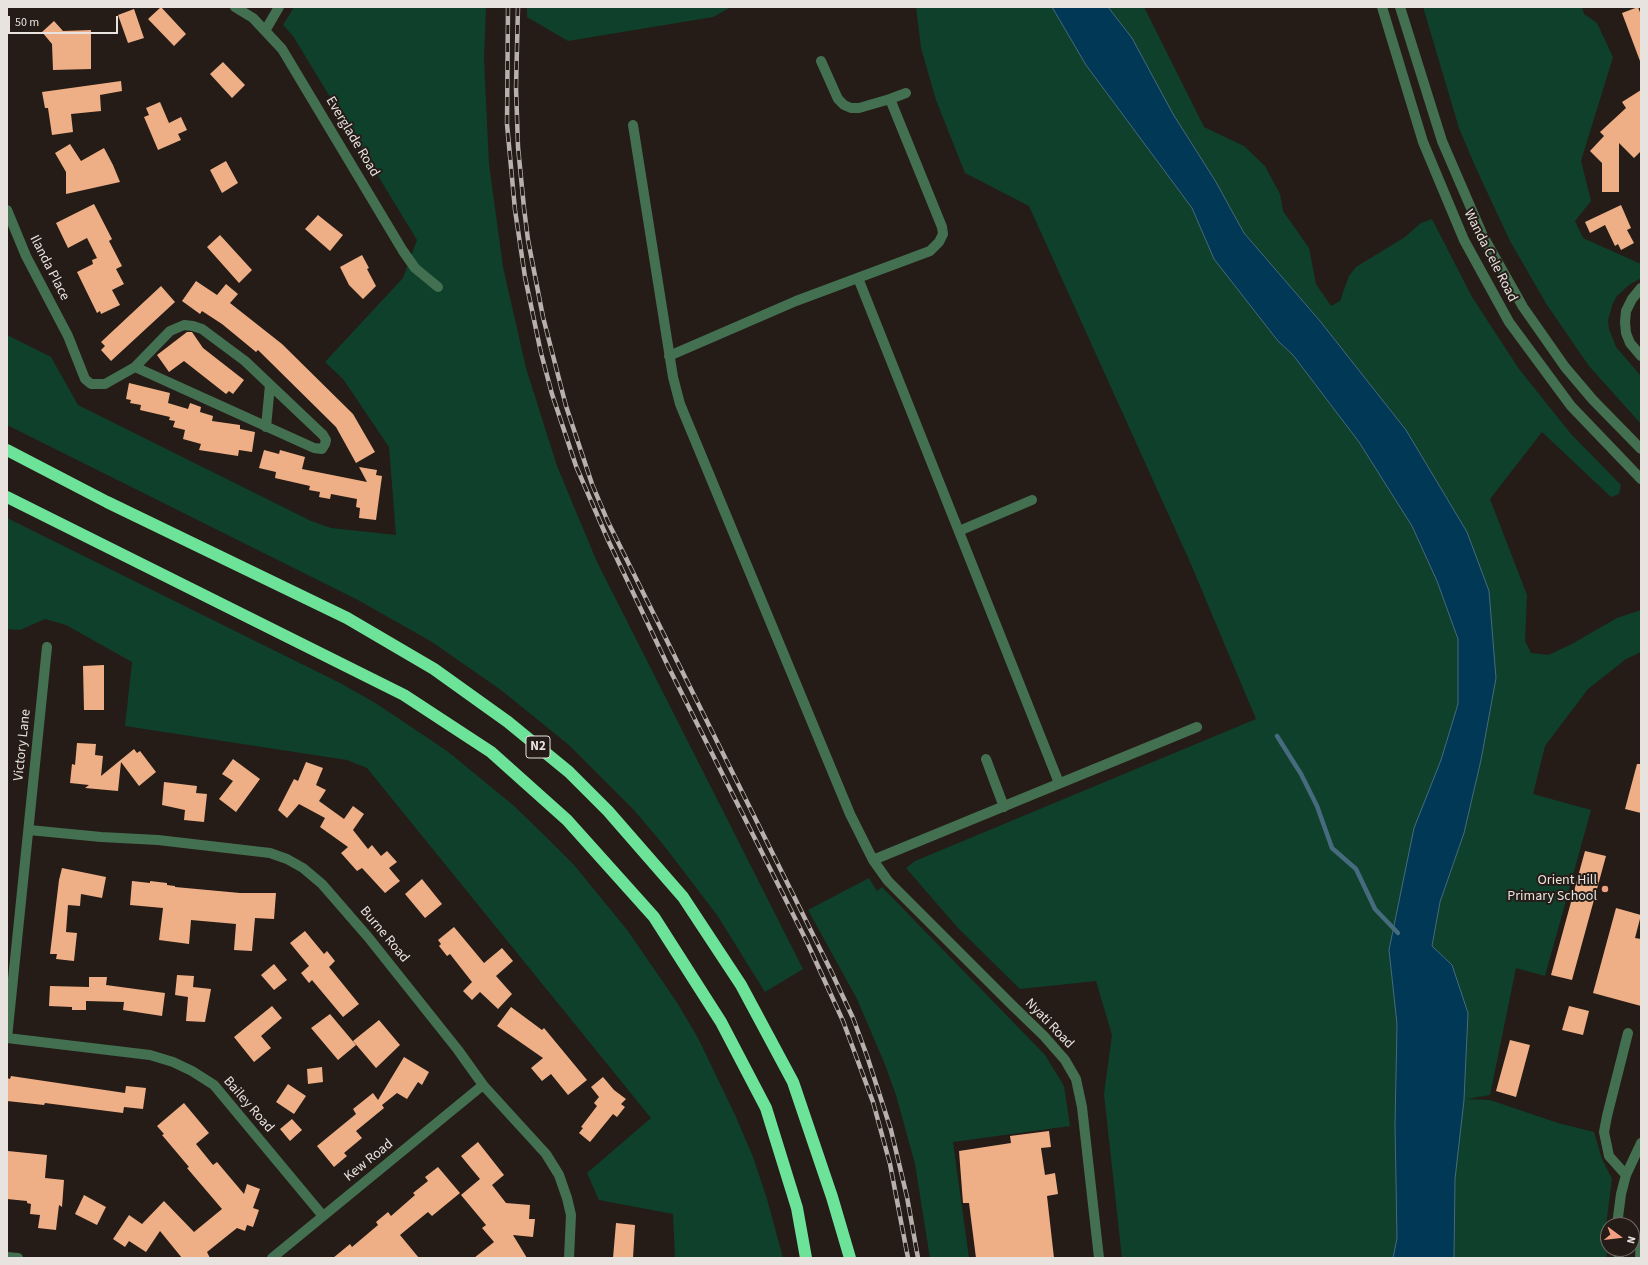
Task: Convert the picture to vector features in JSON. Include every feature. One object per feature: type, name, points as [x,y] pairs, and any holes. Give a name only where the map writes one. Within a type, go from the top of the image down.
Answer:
[{"type":"highway","name":"N2","points":[[7,450],[107,502],[347,618],[434,669],[508,722],[569,772],[608,811],[683,897],[741,985],[793,1082],[832,1197],[850,1258]]},
{"type":"highway","name":"N2","points":[[7,497],[404,695],[491,752],[566,820],[654,917],[721,1022],[766,1108],[797,1208],[806,1258]]},
{"type":"street","name":"Everglade Road","points":[[235,7],[253,18],[282,49],[415,268],[438,287]]},
{"type":"street","points":[[265,31],[279,7]]},
{"type":"street","name":"Wanda Cele Road","points":[[1382,7],[1423,142],[1464,240],[1509,322],[1566,400],[1641,480]]},
{"type":"street","name":"Wanda Cele Road","points":[[1400,7],[1442,141],[1483,236],[1523,307],[1565,367],[1593,400],[1641,449]]},
{"type":"street","points":[[821,61],[838,99],[844,105],[851,108],[859,108],[906,93]]},
{"type":"street","points":[[669,356],[796,301],[930,251],[939,242],[942,234],[942,226],[890,98]]},
{"type":"street","name":"Nyati Road","points":[[633,125],[669,356],[680,404],[850,814],[874,860],[888,881],[997,991],[1044,1036],[1065,1060],[1076,1079],[1082,1107],[1099,1258]]},
{"type":"street","name":"Ilanda Place","points":[[7,210],[26,256],[68,336],[85,379],[91,384],[105,384],[135,367],[170,331],[184,325],[192,326],[202,329],[245,362],[323,435],[326,440],[326,444],[322,449],[314,448],[266,427]]},
{"type":"street","points":[[858,278],[1059,783]]},
{"type":"street","points":[[1641,288],[1632,299],[1626,310],[1625,322],[1626,333],[1630,343],[1641,356]]},
{"type":"street","points":[[135,367],[266,427],[270,385]]},
{"type":"street","points":[[959,531],[1032,500]]},
{"type":"street","name":"Victory Lane","points":[[7,1038],[47,647]]},
{"type":"street","points":[[874,860],[1197,727]]},
{"type":"street","points":[[986,760],[1004,807]]},
{"type":"street","name":"Burne Road","points":[[29,830],[216,846],[270,853],[288,859],[303,868],[322,884],[368,937],[458,1050],[483,1085],[546,1154],[559,1175],[567,1198],[571,1216],[569,1258]]},
{"type":"street","points":[[1626,1176],[1609,1156],[1604,1132],[1628,1033]]},
{"type":"street","name":"Bailey Road","points":[[7,1038],[150,1055],[173,1062],[192,1071],[214,1086],[323,1216]]},
{"type":"street","name":"Kew Road","points":[[272,1258],[483,1085]]},
{"type":"street","points":[[1618,1217],[1621,1194],[1626,1176],[1641,1145]]},
{"type":"street","points":[[1640,1258],[1641,1239]]},
{"type":"street","points":[[7,1257],[18,1258]]},
{"type":"green space","points":[[294,7],[486,7],[484,60],[489,164],[503,267],[526,368],[557,466],[597,562],[803,969],[765,992],[717,915],[662,843],[633,809],[569,745],[501,690],[432,642],[358,600],[7,425],[7,335],[51,357],[78,405],[311,521],[331,528],[396,535],[389,447],[343,379],[325,362],[403,278],[417,240],[293,36],[283,25]]},
{"type":"green space","points":[[527,7],[731,7],[713,17],[568,41],[527,17]]},
{"type":"green space","points":[[916,7],[1052,7],[1086,65],[1192,208],[1214,259],[1278,341],[1293,355],[1359,442],[1412,526],[1437,581],[1458,639],[1458,704],[1389,950],[1397,1024],[1395,1125],[1397,1238],[1393,1258],[1122,1258],[1104,1094],[1112,1035],[1096,981],[1020,989],[958,928],[906,868],[915,861],[1256,719],[1190,562],[1029,206],[965,173],[936,100],[921,48]]},
{"type":"green space","points":[[1108,7],[1144,7],[1204,127],[1244,146],[1265,166],[1280,194],[1283,211],[1309,248],[1316,284],[1331,306],[1340,301],[1349,276],[1356,267],[1405,237],[1421,223],[1432,219],[1472,297],[1519,369],[1571,434],[1621,485],[1619,494],[1611,497],[1542,432],[1490,499],[1527,595],[1525,641],[1531,653],[1548,655],[1570,645],[1617,618],[1641,610],[1641,652],[1626,659],[1588,689],[1545,746],[1533,794],[1591,810],[1545,976],[1516,968],[1490,1095],[1467,1099],[1490,1100],[1558,1123],[1594,1132],[1602,1159],[1612,1179],[1607,1217],[1600,1217],[1600,1257],[1607,1258],[1454,1258],[1452,965],[1432,947],[1440,902],[1464,833],[1481,760],[1496,678],[1489,591],[1467,532],[1406,430],[1320,321],[1244,233],[1216,182],[1173,114],[1132,38]]},
{"type":"green space","points":[[1423,7],[1582,7],[1584,14],[1597,23],[1613,57],[1581,161],[1591,201],[1575,221],[1583,238],[1641,264],[1641,278],[1629,285],[1617,296],[1613,303],[1608,320],[1609,329],[1616,347],[1641,376],[1641,424],[1589,366],[1547,305],[1510,241],[1459,128]]},
{"type":"green space","points":[[7,518],[340,683],[377,704],[447,751],[513,805],[574,865],[628,931],[676,1001],[698,1038],[736,1117],[753,1157],[767,1199],[783,1258],[675,1258],[673,1214],[599,1200],[587,1173],[651,1118],[367,768],[347,760],[125,726],[132,662],[66,625],[45,619],[20,630],[7,629]]},
{"type":"green space","points":[[869,878],[877,891],[882,887],[1045,1055],[1064,1086],[1070,1126],[953,1142],[969,1258],[930,1258],[915,1164],[896,1095],[884,1062],[857,999],[808,910]]},
{"type":"water","points":[[1052,7],[1108,7],[1132,38],[1173,114],[1216,182],[1244,233],[1320,321],[1406,430],[1467,532],[1489,591],[1496,678],[1481,760],[1464,833],[1440,902],[1432,946],[1452,965],[1468,1013],[1464,1100],[1455,1179],[1454,1258],[1393,1258],[1397,1238],[1395,1125],[1397,1024],[1389,950],[1414,828],[1441,760],[1458,704],[1458,639],[1437,581],[1412,526],[1359,442],[1293,355],[1278,341],[1214,259],[1192,208],[1086,65]]},
{"type":"building","points":[[161,7],[186,34],[174,46],[148,19]]},
{"type":"building","points":[[1638,7],[1641,15],[1640,61],[1622,13]]},
{"type":"building","points":[[134,9],[144,38],[128,43],[118,15]]},
{"type":"building","points":[[54,21],[63,31],[91,30],[91,69],[53,70],[52,44],[42,32]]},
{"type":"building","points":[[223,62],[245,85],[232,98],[210,74]]},
{"type":"building","points":[[121,81],[122,91],[100,95],[101,111],[71,114],[73,132],[52,135],[48,108],[45,108],[42,92]]},
{"type":"building","points":[[1641,90],[1641,151],[1634,158],[1619,143],[1619,192],[1602,192],[1602,163],[1590,151],[1604,136],[1600,132],[1626,108],[1622,102]]},
{"type":"building","points":[[160,102],[169,123],[181,117],[187,130],[178,134],[181,140],[158,150],[144,117],[149,115],[146,108]]},
{"type":"building","points":[[70,144],[81,161],[104,148],[120,182],[66,194],[66,172],[55,153]]},
{"type":"building","points":[[226,161],[238,183],[222,193],[210,170]]},
{"type":"building","points":[[94,204],[112,239],[109,241],[122,266],[116,269],[124,284],[112,290],[120,305],[101,314],[100,311],[97,313],[77,272],[93,264],[92,260],[97,258],[87,238],[68,248],[56,223]]},
{"type":"building","points":[[1621,205],[1631,228],[1627,230],[1634,243],[1621,250],[1618,244],[1615,246],[1605,225],[1590,233],[1585,222]]},
{"type":"building","points":[[318,215],[343,235],[330,251],[305,229]]},
{"type":"building","points":[[220,235],[252,270],[239,283],[207,247]]},
{"type":"building","points":[[362,255],[369,268],[367,269],[376,286],[363,299],[349,285],[340,267]]},
{"type":"building","points":[[196,281],[217,295],[226,284],[238,294],[230,303],[282,344],[353,414],[375,452],[356,463],[336,427],[258,350],[256,352],[222,324],[202,311],[200,314],[182,301]]},
{"type":"building","points":[[161,286],[175,302],[111,361],[101,350],[105,346],[101,342]]},
{"type":"building","points":[[187,332],[192,332],[203,348],[244,380],[233,394],[229,391],[226,394],[184,361],[169,372],[157,355]]},
{"type":"building","points":[[129,383],[170,393],[168,403],[188,409],[190,403],[201,407],[200,412],[213,416],[212,421],[240,425],[240,429],[255,432],[252,452],[239,450],[238,456],[199,450],[201,444],[183,439],[185,430],[173,427],[175,421],[169,420],[170,417],[140,410],[141,405],[130,403],[131,400],[126,399]]},
{"type":"building","points":[[264,450],[279,454],[280,450],[305,457],[302,469],[367,482],[359,467],[377,470],[376,475],[382,476],[376,520],[359,518],[360,508],[356,507],[357,499],[331,494],[330,499],[319,497],[320,492],[309,490],[310,486],[275,478],[276,472],[259,468]]},
{"type":"building","points":[[104,665],[104,710],[84,710],[83,666]]},
{"type":"building","points":[[77,743],[96,744],[95,755],[103,756],[101,776],[134,749],[137,753],[140,751],[156,772],[139,786],[121,762],[118,791],[85,788],[89,785],[70,783],[72,764],[75,765]]},
{"type":"building","points":[[233,759],[260,779],[236,812],[219,799],[233,781],[222,774]]},
{"type":"building","points":[[306,762],[323,768],[316,785],[326,790],[319,801],[344,819],[353,806],[364,814],[353,830],[368,849],[372,845],[381,856],[387,851],[397,862],[389,868],[400,881],[385,893],[362,868],[357,871],[341,853],[348,847],[320,827],[325,818],[299,804],[287,818],[278,810],[294,779],[298,781]]},
{"type":"building","points":[[1637,764],[1641,764],[1641,813],[1625,809]]},
{"type":"building","points":[[164,782],[197,786],[196,793],[207,794],[204,822],[184,820],[185,810],[162,805]]},
{"type":"building","points":[[1585,851],[1606,856],[1572,980],[1551,975]]},
{"type":"building","points":[[62,868],[106,877],[102,898],[81,894],[80,906],[68,905],[66,932],[77,933],[74,961],[56,959],[57,954],[50,954],[59,880]]},
{"type":"building","points":[[422,879],[442,904],[425,918],[405,894]]},
{"type":"building","points":[[132,881],[150,883],[150,881],[167,883],[167,885],[175,887],[240,893],[276,893],[274,919],[255,918],[252,951],[234,950],[236,924],[191,920],[189,944],[159,940],[163,908],[130,905]]},
{"type":"building","points":[[1616,908],[1641,915],[1635,938],[1641,939],[1641,1006],[1593,993]]},
{"type":"building","points":[[454,927],[484,963],[502,948],[513,961],[496,976],[512,994],[498,1009],[480,992],[472,1000],[463,991],[472,982],[450,954],[447,956],[439,946],[441,944],[438,940]]},
{"type":"building","points":[[305,931],[324,954],[327,951],[335,961],[329,967],[359,1004],[343,1017],[312,980],[309,983],[301,973],[309,966],[290,943]]},
{"type":"building","points":[[274,964],[287,980],[274,990],[261,975]]},
{"type":"building","points":[[177,975],[194,976],[193,987],[211,989],[205,1022],[186,1021],[188,997],[175,995]]},
{"type":"building","points":[[89,977],[107,977],[106,985],[165,993],[162,1016],[123,1010],[124,1002],[86,1001],[86,1010],[72,1010],[72,1007],[49,1006],[50,986],[89,987]]},
{"type":"building","points":[[272,1006],[282,1018],[261,1036],[271,1048],[254,1062],[234,1037]]},
{"type":"building","points":[[1569,1006],[1589,1011],[1583,1035],[1562,1030]]},
{"type":"building","points":[[511,1007],[542,1030],[544,1028],[587,1080],[568,1095],[551,1074],[542,1081],[531,1068],[543,1058],[497,1026]]},
{"type":"building","points":[[330,1014],[356,1045],[338,1060],[311,1028]]},
{"type":"building","points":[[379,1020],[400,1045],[376,1068],[353,1041]]},
{"type":"building","points":[[1510,1040],[1530,1045],[1516,1097],[1496,1091]]},
{"type":"building","points":[[404,1057],[429,1072],[422,1085],[418,1082],[407,1099],[397,1093],[382,1105],[384,1108],[356,1131],[362,1138],[344,1153],[347,1156],[334,1167],[317,1146],[356,1114],[353,1109],[373,1093],[378,1100]]},
{"type":"building","points":[[322,1067],[323,1082],[308,1084],[307,1069]]},
{"type":"building","points":[[11,1076],[125,1093],[126,1086],[146,1088],[143,1109],[124,1107],[123,1113],[45,1103],[44,1105],[7,1101],[7,1078],[10,1079]]},
{"type":"building","points":[[603,1077],[614,1090],[626,1099],[621,1104],[625,1107],[617,1117],[613,1114],[590,1142],[579,1133],[583,1128],[581,1127],[597,1106],[594,1103],[599,1097],[591,1087]]},
{"type":"building","points":[[288,1084],[306,1096],[294,1114],[276,1102]]},
{"type":"building","points":[[184,1103],[209,1133],[196,1144],[213,1165],[217,1162],[244,1194],[247,1184],[260,1189],[253,1208],[259,1210],[253,1227],[247,1225],[245,1231],[237,1228],[207,1252],[210,1258],[182,1258],[160,1231],[146,1252],[129,1241],[125,1247],[113,1239],[129,1215],[142,1224],[164,1201],[194,1232],[222,1209],[187,1168],[189,1167],[162,1135],[164,1134],[157,1126]]},
{"type":"building","points":[[292,1119],[302,1130],[290,1141],[280,1129]]},
{"type":"building","points":[[1049,1131],[1051,1147],[1041,1148],[1045,1175],[1055,1173],[1058,1194],[1047,1196],[1054,1258],[976,1258],[969,1203],[963,1203],[959,1151],[1011,1143],[1010,1136]]},
{"type":"building","points":[[478,1142],[504,1175],[492,1185],[506,1203],[530,1205],[529,1219],[535,1219],[533,1237],[513,1235],[527,1258],[474,1258],[494,1242],[482,1228],[486,1225],[461,1195],[480,1179],[461,1156]]},
{"type":"building","points":[[8,1151],[47,1155],[45,1178],[64,1180],[62,1207],[59,1205],[56,1230],[38,1228],[40,1215],[30,1214],[31,1204],[27,1203],[27,1201],[7,1199]]},
{"type":"building","points":[[438,1167],[460,1193],[432,1216],[428,1212],[400,1235],[419,1258],[333,1258],[350,1244],[352,1247],[378,1225],[376,1222],[388,1212],[391,1216],[415,1195],[413,1193],[428,1181],[425,1177]]},
{"type":"building","points":[[84,1195],[106,1207],[97,1225],[75,1214]]},
{"type":"building","points":[[616,1223],[635,1225],[633,1258],[613,1258]]},
{"type":"waterway","points":[[1277,736],[1301,774],[1317,806],[1332,848],[1356,869],[1375,909],[1398,933]]},
{"type":"railway","points":[[508,7],[507,124],[515,210],[525,277],[541,353],[552,394],[576,466],[608,540],[668,666],[806,940],[843,1021],[873,1102],[890,1164],[908,1258]]},
{"type":"railway","points":[[518,7],[516,87],[518,147],[524,208],[528,240],[543,317],[566,406],[592,484],[608,522],[853,1018],[891,1130],[907,1197],[918,1258]]},
{"type":"place","name":"Orient Hill Primary School","points":[[1605,889]]}]
